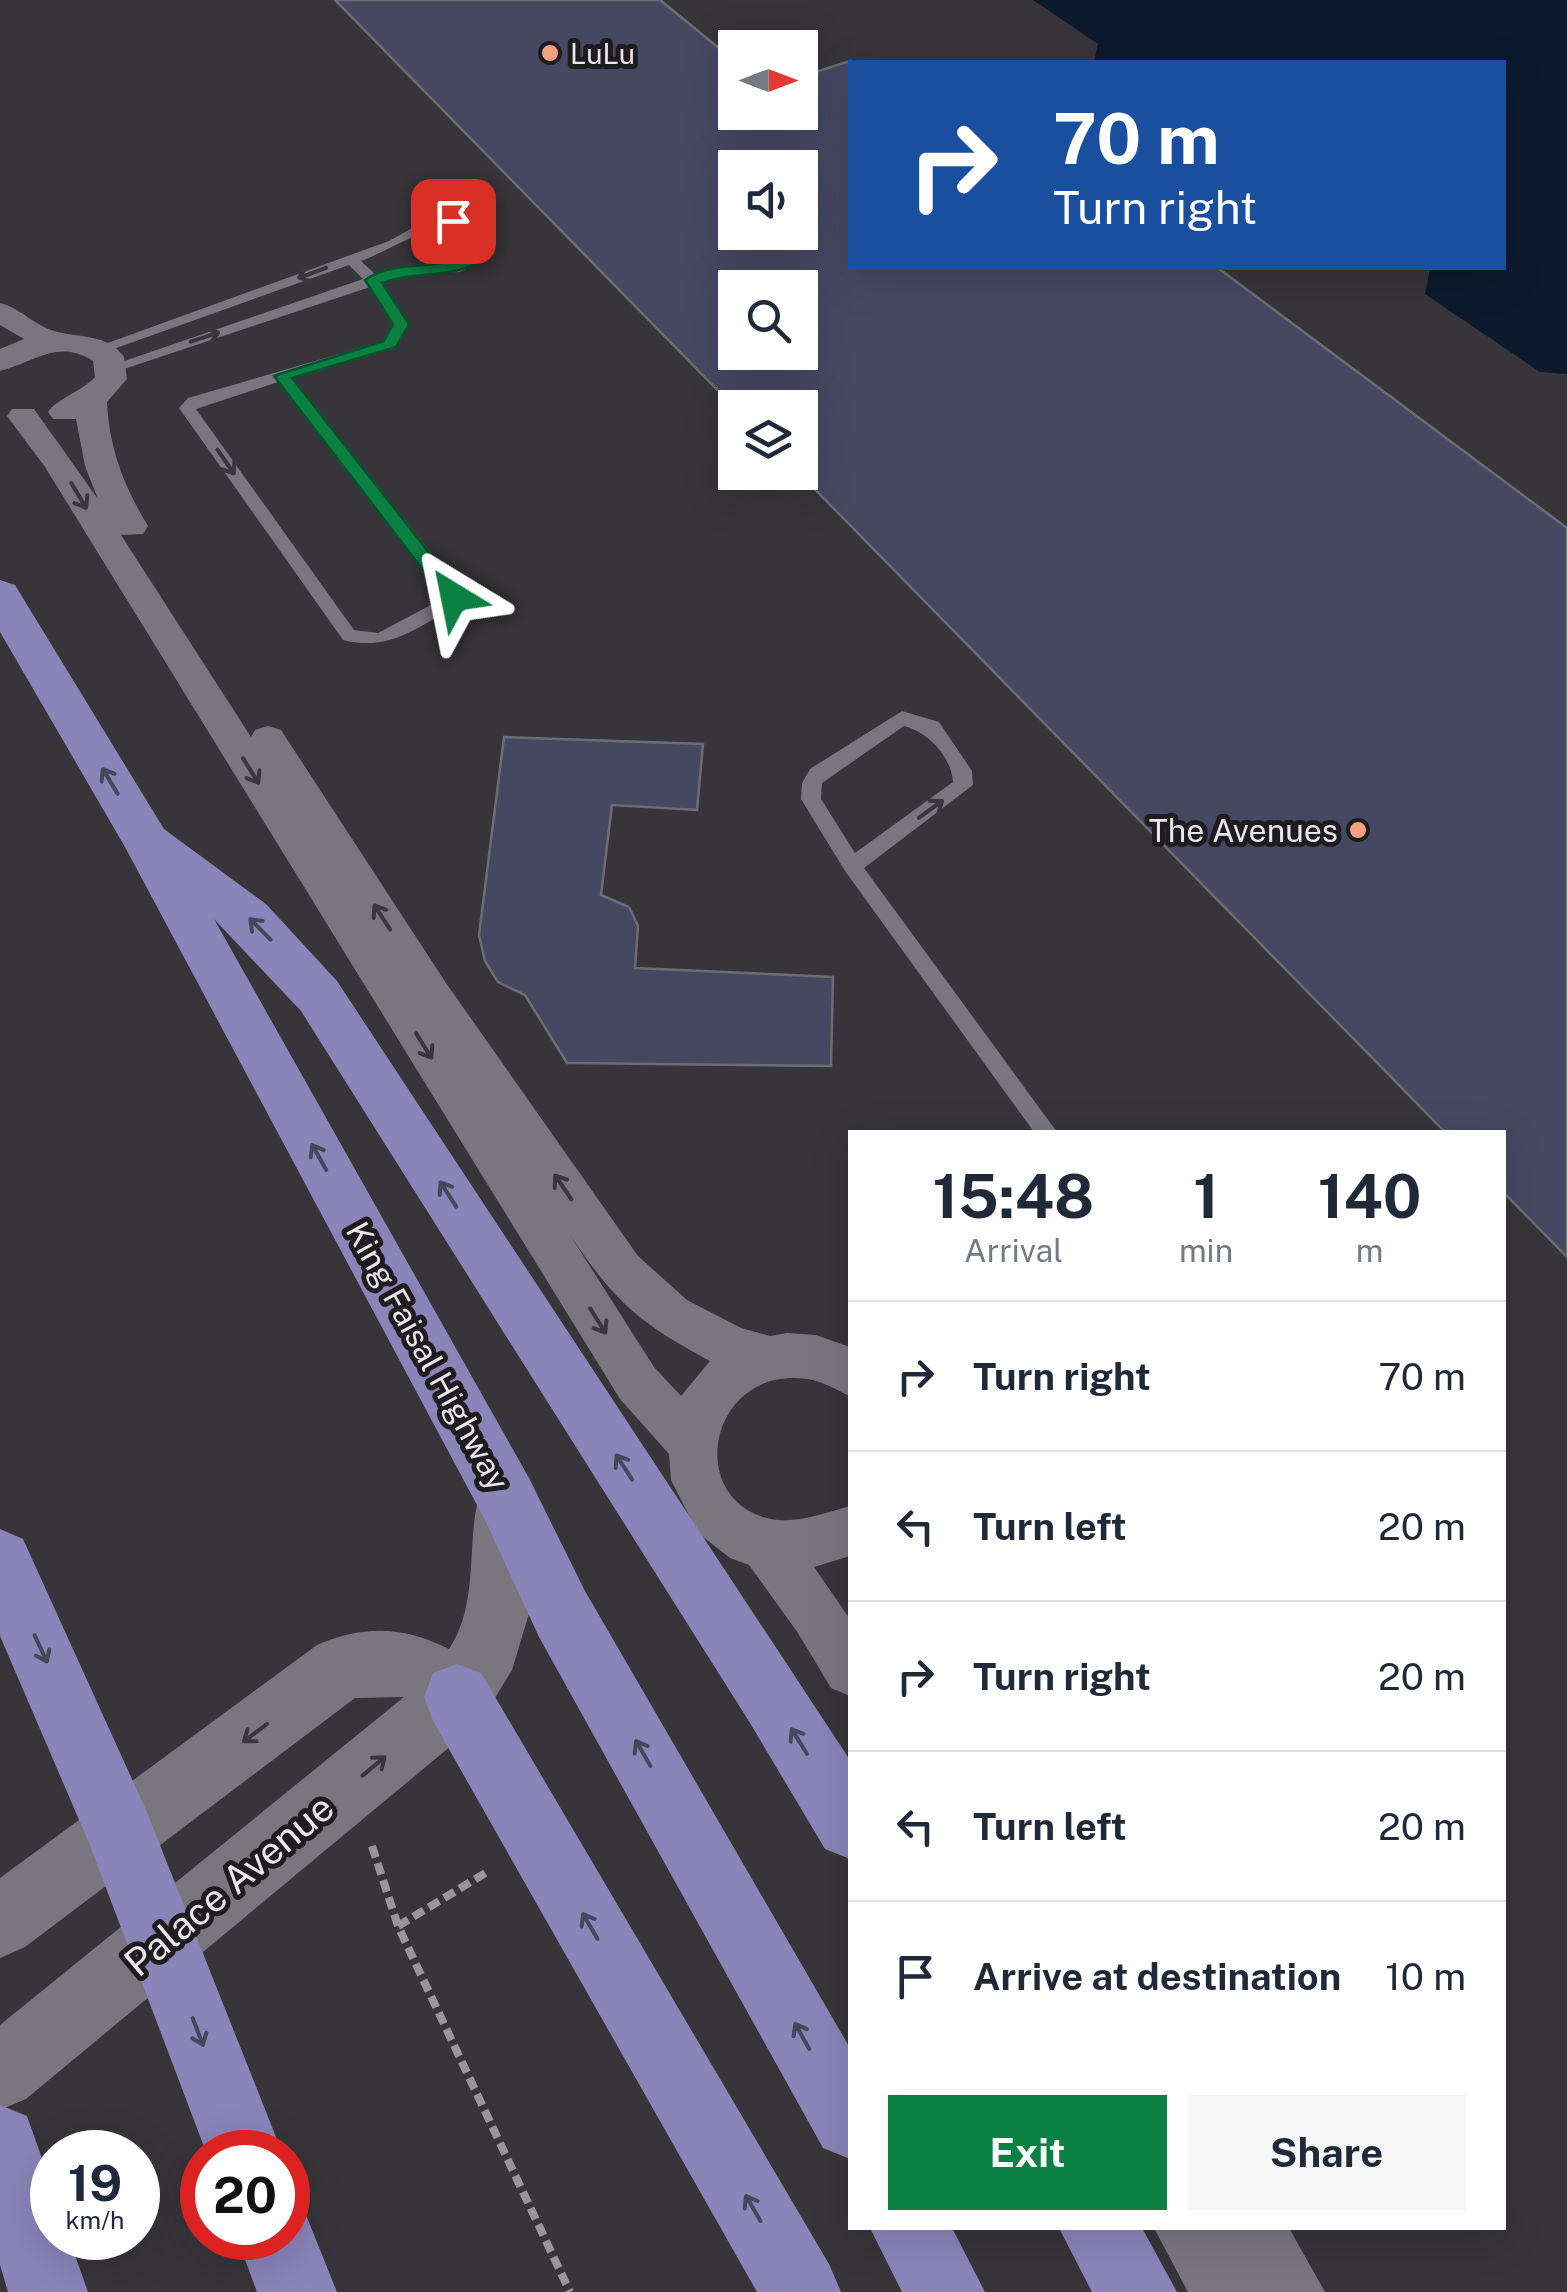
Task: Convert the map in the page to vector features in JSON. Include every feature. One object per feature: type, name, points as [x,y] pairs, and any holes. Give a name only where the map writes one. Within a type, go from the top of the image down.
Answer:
[{"type":"highway","name":"King Faisal Highway","points":[[0,595],[144,838],[507,1500],[562,1614],[848,2118]]},
{"type":"highway","points":[[144,838],[192,871],[248,918],[318,996],[774,1699],[848,1821]]},
{"type":"highway","points":[[0,1561],[74,1719],[236,2130]]},
{"type":"highway","points":[[458,1697],[802,2292]]},
{"type":"highway","points":[[0,2143],[48,2292]]},
{"type":"highway","points":[[910,2230],[946,2292]]},
{"type":"highway","points":[[1099,2230],[1137,2292]]},
{"type":"highway","points":[[285,2260],[297,2292]]},
{"type":"main road","name":"Palace Avenue","points":[[0,2072],[458,1697],[489,1647],[500,1607],[507,1500]]},
{"type":"main road","points":[[0,1922],[340,1668],[367,1660],[394,1660],[418,1666],[443,1680],[458,1697]]},
{"type":"street","points":[[0,312],[50,342]]},
{"type":"street","points":[[0,362],[13,353],[50,342],[86,344],[101,372],[95,452],[116,503],[431,994],[621,1271],[643,1295],[699,1332],[765,1357]]},
{"type":"street","points":[[12,412],[58,413],[101,372]]},
{"type":"street","points":[[12,412],[58,462],[636,1383],[690,1441]]},
{"type":"street","points":[[848,1369],[819,1358],[792,1354],[765,1357],[738,1369],[715,1388],[698,1413],[690,1441],[692,1468],[708,1506],[739,1536],[766,1546],[795,1550],[824,1544],[848,1532]]},
{"type":"street","points":[[766,1546],[817,1614],[848,1666]]},
{"type":"street","points":[[1187,2230],[1225,2292]]},
{"type":"street","points":[[1254,2230],[1293,2292]]},
{"type":"lane","points":[[453,221],[474,226],[485,237],[483,254],[460,268],[404,270],[101,372],[351,259],[394,244],[424,223],[453,221]]},
{"type":"lane","points":[[282,376],[452,591],[451,602],[380,638],[349,636],[188,408],[194,401],[390,344],[401,324],[373,280],[351,259]]},
{"type":"lane","points":[[852,866],[963,785],[962,772],[932,727],[902,718],[817,774],[811,799],[852,866],[1045,1130]]},
{"type":"path","points":[[352,1784],[398,1926],[570,2292]]},
{"type":"water","points":[[1033,0],[1567,0],[1567,374],[1540,372],[1425,294],[1430,270],[1506,270],[1506,60],[1094,60],[1098,44]]},
{"type":"building","name":"The Avenues","points":[[335,0],[660,0],[718,47],[718,130],[818,130],[818,71],[848,62],[848,270],[1221,270],[1567,528],[1567,1257],[1506,1195],[1506,1130],[1443,1130],[816,490],[818,390],[718,391]]},
{"type":"building","points":[[504,737],[703,744],[697,810],[612,805],[601,895],[629,907],[638,926],[635,968],[833,977],[831,1066],[567,1063],[525,995],[498,982],[485,961],[479,935]]},
{"type":"place","name":"LuLu","points":[[550,53]]},
{"type":"place","name":"The Avenues","points":[[1358,830]]},
{"type":"route","points":[[453,221],[474,226],[485,237],[483,254],[460,268],[404,270],[373,280],[401,324],[390,344],[282,376],[454,597]]}]
